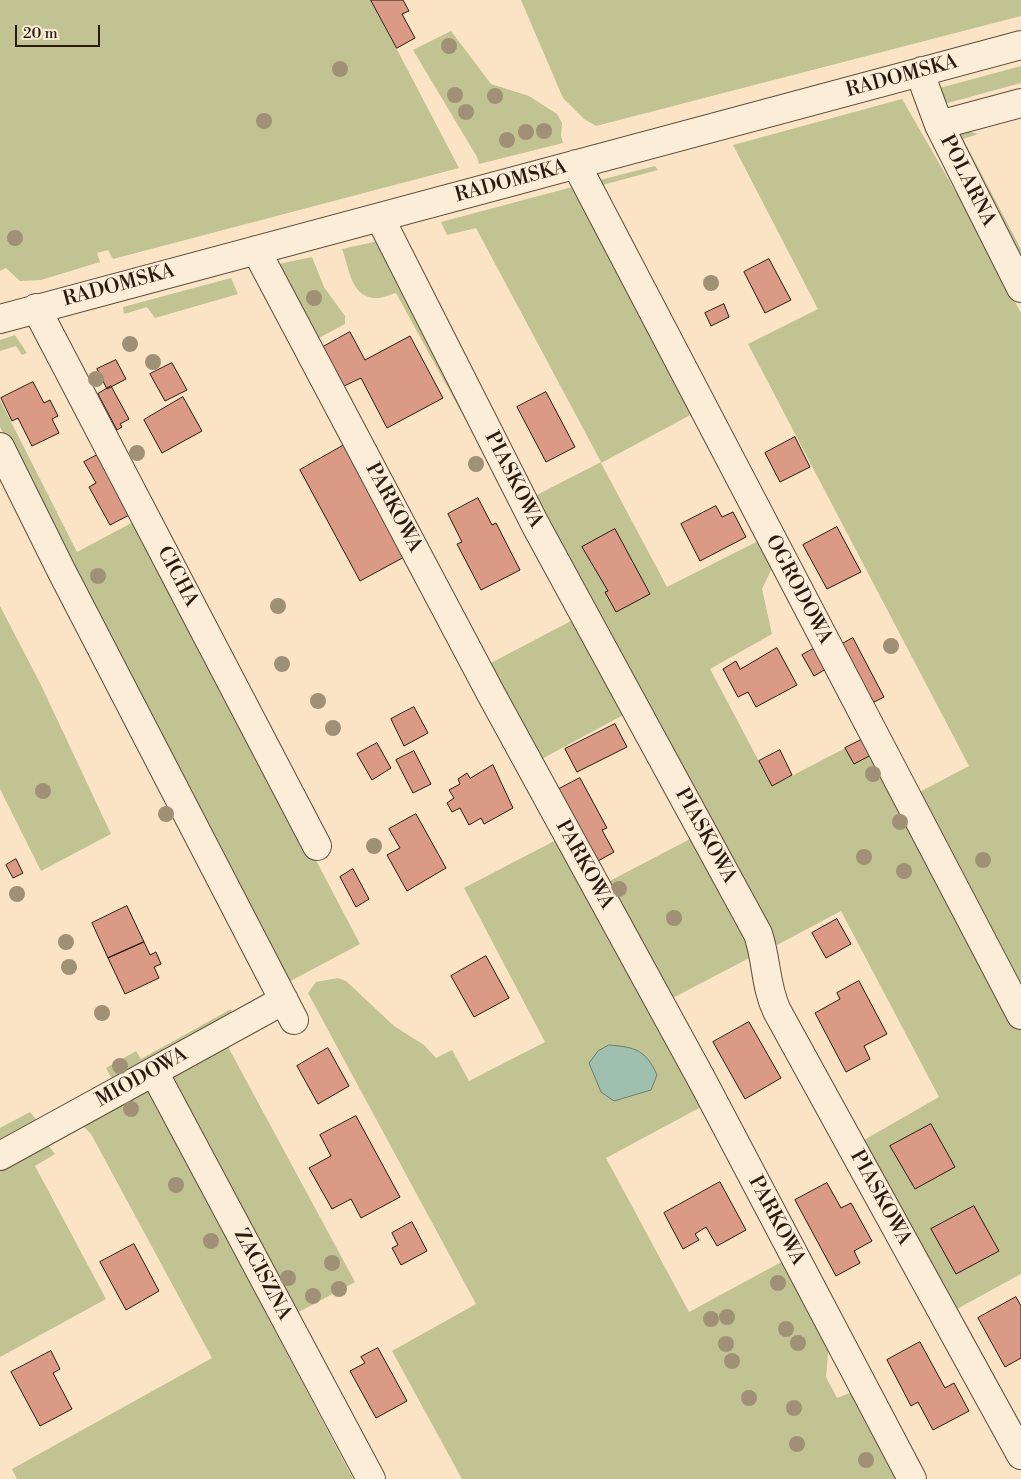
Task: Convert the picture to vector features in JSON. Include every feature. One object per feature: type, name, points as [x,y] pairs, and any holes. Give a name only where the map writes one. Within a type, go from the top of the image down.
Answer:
[{"type":"street","name":"RADOMSKA","points":[[1,315],[36,308],[380,218],[1021,45]]},
{"type":"street","name":"POLARNA","points":[[922,71],[925,87],[939,125],[1021,288]]},
{"type":"street","points":[[939,125],[1021,103]]},
{"type":"street","name":"OGRODOWA","points":[[576,164],[1021,1015]]},
{"type":"street","name":"PIASKOWA","points":[[380,218],[535,524],[758,934],[764,949],[770,995],[777,1011],[1021,1456]]},
{"type":"street","name":"PARKOWA","points":[[256,250],[491,694],[706,1089],[912,1479]]},
{"type":"street","name":"CICHA","points":[[36,308],[317,846]]},
{"type":"street","name":"MIODOWA","points":[[0,447],[62,572],[289,1010],[154,1072],[0,1156]]},
{"type":"street","name":"ZACISZNA","points":[[154,1072],[371,1479]]},
{"type":"green space","points":[[0,0],[371,0],[459,168],[113,259],[108,250],[97,253],[100,262],[41,280],[20,281],[6,268],[0,271]]},
{"type":"green space","points":[[521,0],[1021,0],[1021,16],[596,126],[584,119],[563,98]]},
{"type":"green space","points":[[451,31],[491,84],[529,96],[557,114],[562,123],[561,136],[563,143],[479,164],[477,157],[413,50]]},
{"type":"green space","points":[[1021,66],[1021,83],[944,104],[936,89]]},
{"type":"green space","points":[[902,99],[965,208],[1021,313],[1021,1274],[955,1310],[864,1140],[939,1097],[841,911],[777,945],[614,649],[608,627],[592,610],[533,497],[601,462],[476,228],[447,235],[441,222],[576,186],[696,412],[601,463],[667,587],[758,541],[772,568],[762,589],[772,634],[710,669],[772,786],[863,739],[912,796],[969,766],[748,344],[818,309],[733,145]]},
{"type":"green space","points":[[965,130],[978,134],[963,139],[1021,249],[1021,255],[1016,256],[957,134]]},
{"type":"green space","points":[[655,166],[658,170],[595,187],[592,182]]},
{"type":"green space","points":[[378,241],[495,474],[396,293],[374,298],[366,296],[355,286],[342,249]]},
{"type":"green space","points":[[312,257],[324,287],[345,316],[345,324],[315,340],[274,265]]},
{"type":"green space","points":[[231,278],[238,294],[155,318],[147,307],[124,314],[123,307]]},
{"type":"green space","points":[[15,335],[27,353],[22,355],[16,346],[0,351],[0,340]]},
{"type":"green space","points":[[0,400],[77,552],[137,520],[360,944],[285,984],[65,558],[0,427]]},
{"type":"green space","points":[[0,606],[40,683],[111,834],[41,871],[0,789]]},
{"type":"green space","points":[[571,621],[625,714],[538,761],[487,665]]},
{"type":"green space","points":[[558,839],[701,1107],[606,1158],[689,1312],[785,1260],[829,1342],[826,1377],[837,1398],[852,1392],[900,1479],[462,1479],[392,1351],[476,1304],[308,993],[316,982],[338,978],[346,981],[394,1026],[424,1045],[436,1058],[452,1050],[469,1081],[545,1042],[464,888]]},
{"type":"green space","points":[[690,839],[753,956],[667,1001],[604,884]]},
{"type":"green space","points":[[231,1009],[232,1013],[113,1081],[106,1068],[136,1051],[141,1059]]},
{"type":"green space","points":[[227,1045],[355,1282],[295,1314],[170,1076]]},
{"type":"green space","points":[[146,1085],[353,1479],[17,1479],[12,1469],[212,1358],[91,1134],[80,1123]]},
{"type":"green space","points":[[30,1112],[36,1119],[34,1124],[0,1147],[0,1128]]},
{"type":"green space","points":[[45,1141],[55,1154],[35,1166],[106,1299],[0,1357],[0,1166]]},
{"type":"shaded area","points":[[609,1045],[639,1051],[649,1060],[657,1075],[651,1090],[614,1101],[601,1092],[589,1063],[598,1051]]},
{"type":"building","points":[[371,0],[403,0],[409,11],[402,14],[415,38],[397,48]]},
{"type":"building","points":[[769,259],[791,300],[765,313],[744,272]]},
{"type":"building","points":[[724,304],[729,317],[711,326],[705,313]]},
{"type":"building","points":[[350,332],[365,360],[410,336],[443,398],[387,428],[361,378],[344,386],[323,347]]},
{"type":"building","points":[[116,360],[126,379],[107,389],[97,369]]},
{"type":"building","points":[[172,363],[187,390],[165,401],[150,374]]},
{"type":"building","points":[[33,382],[44,403],[50,400],[58,416],[52,419],[59,433],[32,446],[18,418],[12,421],[1,398]]},
{"type":"building","points":[[111,386],[129,419],[120,424],[122,427],[117,430],[98,394]]},
{"type":"building","points":[[546,392],[575,447],[546,462],[517,407]]},
{"type":"building","points":[[183,397],[202,431],[162,453],[144,420]]},
{"type":"building","points":[[795,437],[810,467],[780,482],[765,453]]},
{"type":"building","points":[[346,444],[406,556],[360,581],[300,470]]},
{"type":"building","points":[[101,453],[133,513],[110,525],[89,487],[96,483],[84,462]]},
{"type":"building","points":[[478,498],[492,525],[496,523],[520,570],[481,590],[457,544],[462,542],[448,514]]},
{"type":"building","points":[[716,506],[722,517],[733,512],[746,537],[700,561],[681,524]]},
{"type":"building","points":[[837,527],[861,572],[827,589],[803,545]]},
{"type":"building","points":[[615,529],[650,594],[616,612],[605,592],[608,591],[582,547]]},
{"type":"building","points":[[853,638],[884,697],[866,706],[835,648]]},
{"type":"building","points":[[777,648],[797,685],[756,707],[748,692],[738,697],[723,669],[736,661],[740,669]]},
{"type":"building","points":[[815,648],[826,669],[814,676],[802,655]]},
{"type":"building","points":[[414,707],[428,733],[404,746],[391,719]]},
{"type":"building","points":[[615,724],[627,747],[577,772],[565,749]]},
{"type":"building","points":[[863,739],[871,755],[854,764],[845,748]]},
{"type":"building","points":[[377,743],[391,768],[372,780],[357,754]]},
{"type":"building","points":[[780,750],[792,775],[772,786],[759,761]]},
{"type":"building","points":[[414,751],[431,784],[413,793],[396,760]]},
{"type":"building","points":[[493,765],[513,808],[484,824],[481,818],[469,825],[460,808],[452,812],[447,803],[454,798],[449,790],[460,784],[458,779],[467,773],[470,778]]},
{"type":"building","points":[[580,778],[607,828],[602,830],[614,852],[598,861],[559,789]]},
{"type":"building","points":[[416,814],[446,868],[407,891],[387,855],[400,848],[389,829]]},
{"type":"building","points":[[16,859],[23,873],[13,878],[6,865]]},
{"type":"building","points":[[353,869],[369,899],[356,907],[340,877]]},
{"type":"building","points":[[127,906],[144,942],[108,958],[92,923]]},
{"type":"building","points":[[837,919],[851,944],[826,958],[812,933]]},
{"type":"building","points":[[144,942],[150,955],[156,952],[161,964],[154,967],[159,978],[125,994],[108,958]]},
{"type":"building","points":[[486,956],[509,998],[474,1017],[451,976]]},
{"type":"building","points":[[859,981],[887,1034],[864,1046],[870,1059],[846,1072],[815,1013],[840,999],[837,993]]},
{"type":"building","points":[[749,1022],[781,1078],[745,1099],[713,1042]]},
{"type":"building","points":[[328,1048],[349,1086],[318,1104],[297,1066]]},
{"type":"building","points":[[356,1116],[400,1197],[361,1218],[351,1199],[332,1209],[309,1168],[331,1156],[320,1135]]},
{"type":"building","points":[[931,1124],[955,1167],[915,1189],[890,1146]]},
{"type":"building","points":[[720,1182],[746,1230],[717,1246],[706,1227],[695,1234],[699,1240],[683,1249],[664,1213]]},
{"type":"building","points":[[827,1183],[841,1208],[851,1203],[872,1241],[854,1251],[860,1263],[836,1276],[795,1200]]},
{"type":"building","points":[[974,1206],[999,1251],[956,1274],[931,1229]]},
{"type":"building","points":[[412,1222],[427,1251],[401,1265],[392,1248],[398,1245],[392,1233]]},
{"type":"building","points":[[134,1244],[159,1291],[126,1310],[100,1262]]},
{"type":"building","points":[[1016,1297],[1021,1306],[1021,1358],[1005,1367],[978,1318]]},
{"type":"building","points":[[920,1342],[945,1388],[954,1383],[969,1411],[933,1430],[918,1402],[911,1406],[887,1360]]},
{"type":"building","points":[[378,1348],[407,1401],[376,1418],[350,1371],[365,1363],[361,1357]]},
{"type":"building","points":[[51,1351],[60,1369],[53,1373],[72,1409],[40,1426],[11,1372]]}]
